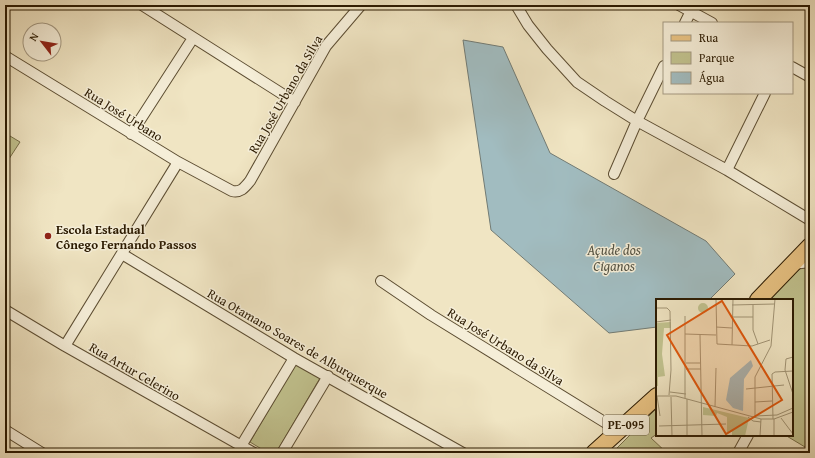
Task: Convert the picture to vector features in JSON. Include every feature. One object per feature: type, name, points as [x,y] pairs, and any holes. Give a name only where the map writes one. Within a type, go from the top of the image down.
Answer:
[{"type":"main road","points":[[759,299],[810,246]]},
{"type":"main road","name":"PE-095","points":[[594,453],[656,397]]},
{"type":"street","points":[[142,5],[295,102]]},
{"type":"street","name":"Rua José Urbano da Silva","points":[[232,191],[240,191],[250,181],[326,46],[361,5]]},
{"type":"street","points":[[516,5],[532,31],[577,82],[637,121],[727,170],[810,220]]},
{"type":"street","points":[[679,5],[692,8],[711,22]]},
{"type":"street","points":[[685,22],[692,8]]},
{"type":"street","points":[[131,134],[193,38]]},
{"type":"street","name":"Rua José Urbano","points":[[5,56],[178,162],[232,191]]},
{"type":"street","points":[[614,174],[637,121],[663,68]]},
{"type":"street","points":[[793,68],[810,77]]},
{"type":"street","points":[[727,170],[765,94]]},
{"type":"street","points":[[65,346],[178,162]]},
{"type":"street","name":"Rua Otamano Soares de Alburquerque","points":[[122,254],[294,358],[463,453]]},
{"type":"street","points":[[793,264],[810,262]]},
{"type":"street","name":"Rua José Urbano da Silva","points":[[380,282],[619,431]]},
{"type":"street","name":"Rua Artur Celerino","points":[[5,310],[65,346],[254,453]]},
{"type":"street","points":[[241,446],[294,358]]},
{"type":"street","points":[[282,453],[328,376]]},
{"type":"street","points":[[5,430],[42,453]]},
{"type":"street","points":[[738,453],[747,436]]},
{"type":"green space","points":[[5,133],[20,142],[5,165]]},
{"type":"green space","points":[[804,263],[810,266],[810,440],[805,447],[787,436],[793,436],[793,299],[768,299]]},
{"type":"green space","points":[[296,363],[320,378],[276,453],[268,453],[250,442]]},
{"type":"green space","points":[[656,409],[656,435],[651,438],[667,453],[612,453]]},
{"type":"water","name":"Açude dos Ciganos","points":[[463,40],[503,47],[550,153],[706,241],[735,274],[710,299],[656,299],[656,327],[609,333],[491,230]]},
{"type":"place","name":"Escola Estadual Cônego Fernando Passos","points":[[48,236]]}]
